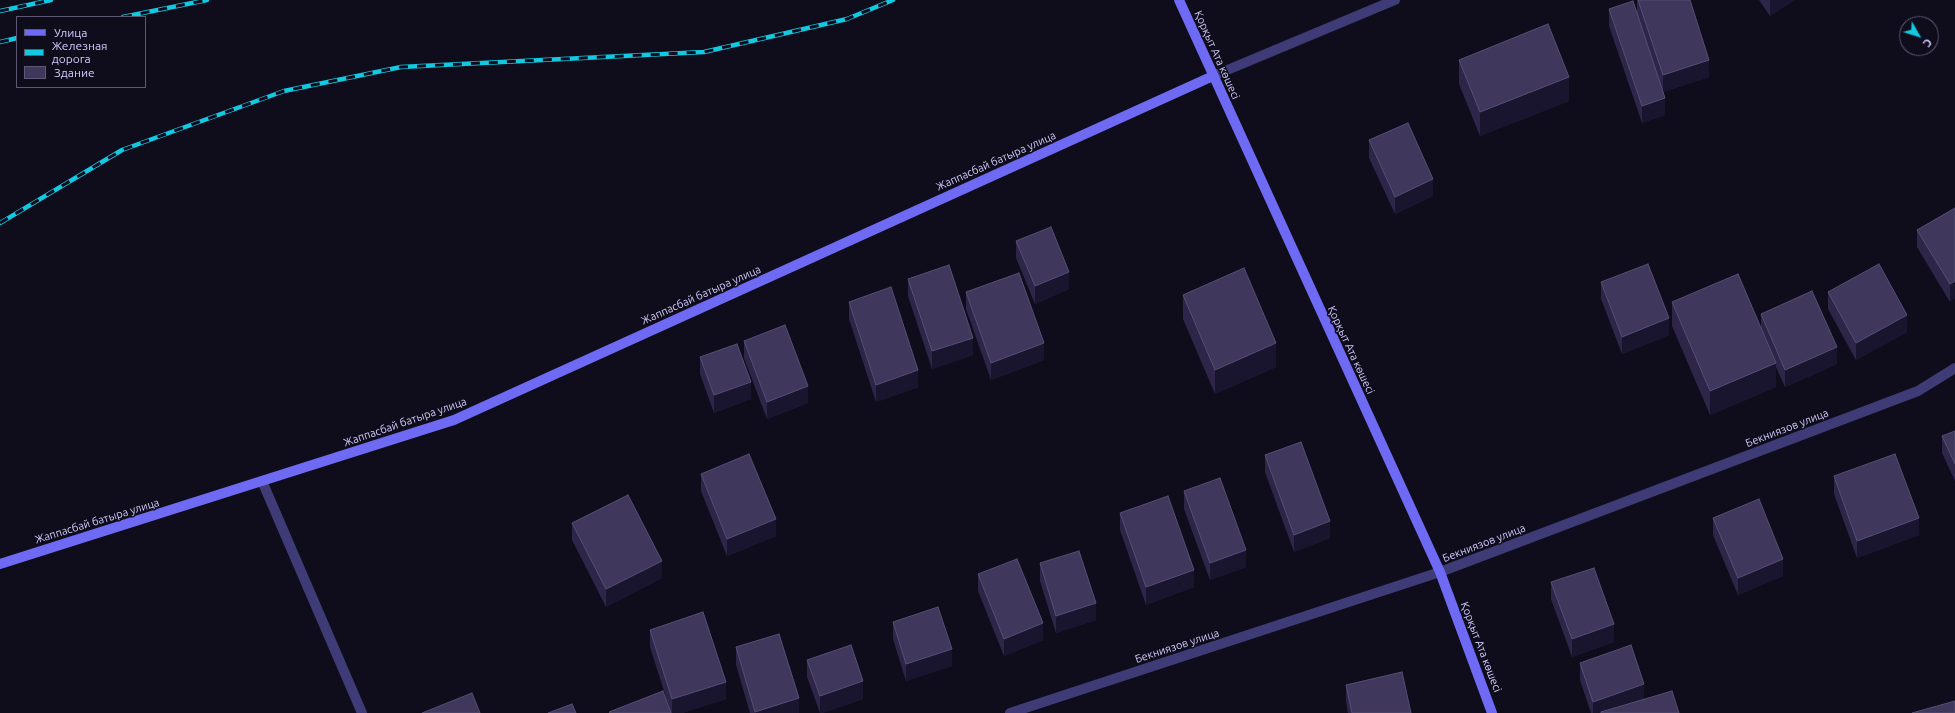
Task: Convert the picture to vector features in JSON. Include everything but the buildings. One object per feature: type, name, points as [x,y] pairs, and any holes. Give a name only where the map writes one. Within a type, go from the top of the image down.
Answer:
[{"type":"main road","name":"Қорқыт Ата көшесі","points":[[1179,0],[1212,76],[1440,572],[1492,713]]},
{"type":"main road","name":"Жаппасбай батыра улица","points":[[0,564],[454,420],[1212,76]]},
{"type":"street","name":"Жаппасбай батыра улица","points":[[1212,76],[1395,0]]},
{"type":"street","name":"Бекниязов улица","points":[[1010,713],[1440,572],[1918,391],[1955,368]]},
{"type":"street","points":[[262,482],[362,713]]},
{"type":"railway","points":[[0,11],[51,0]]},
{"type":"railway","points":[[128,16],[207,0]]},
{"type":"railway","points":[[0,223],[122,150],[284,91],[401,67],[704,52],[847,19],[893,0]]},
{"type":"railway","points":[[0,42],[16,38]]}]
